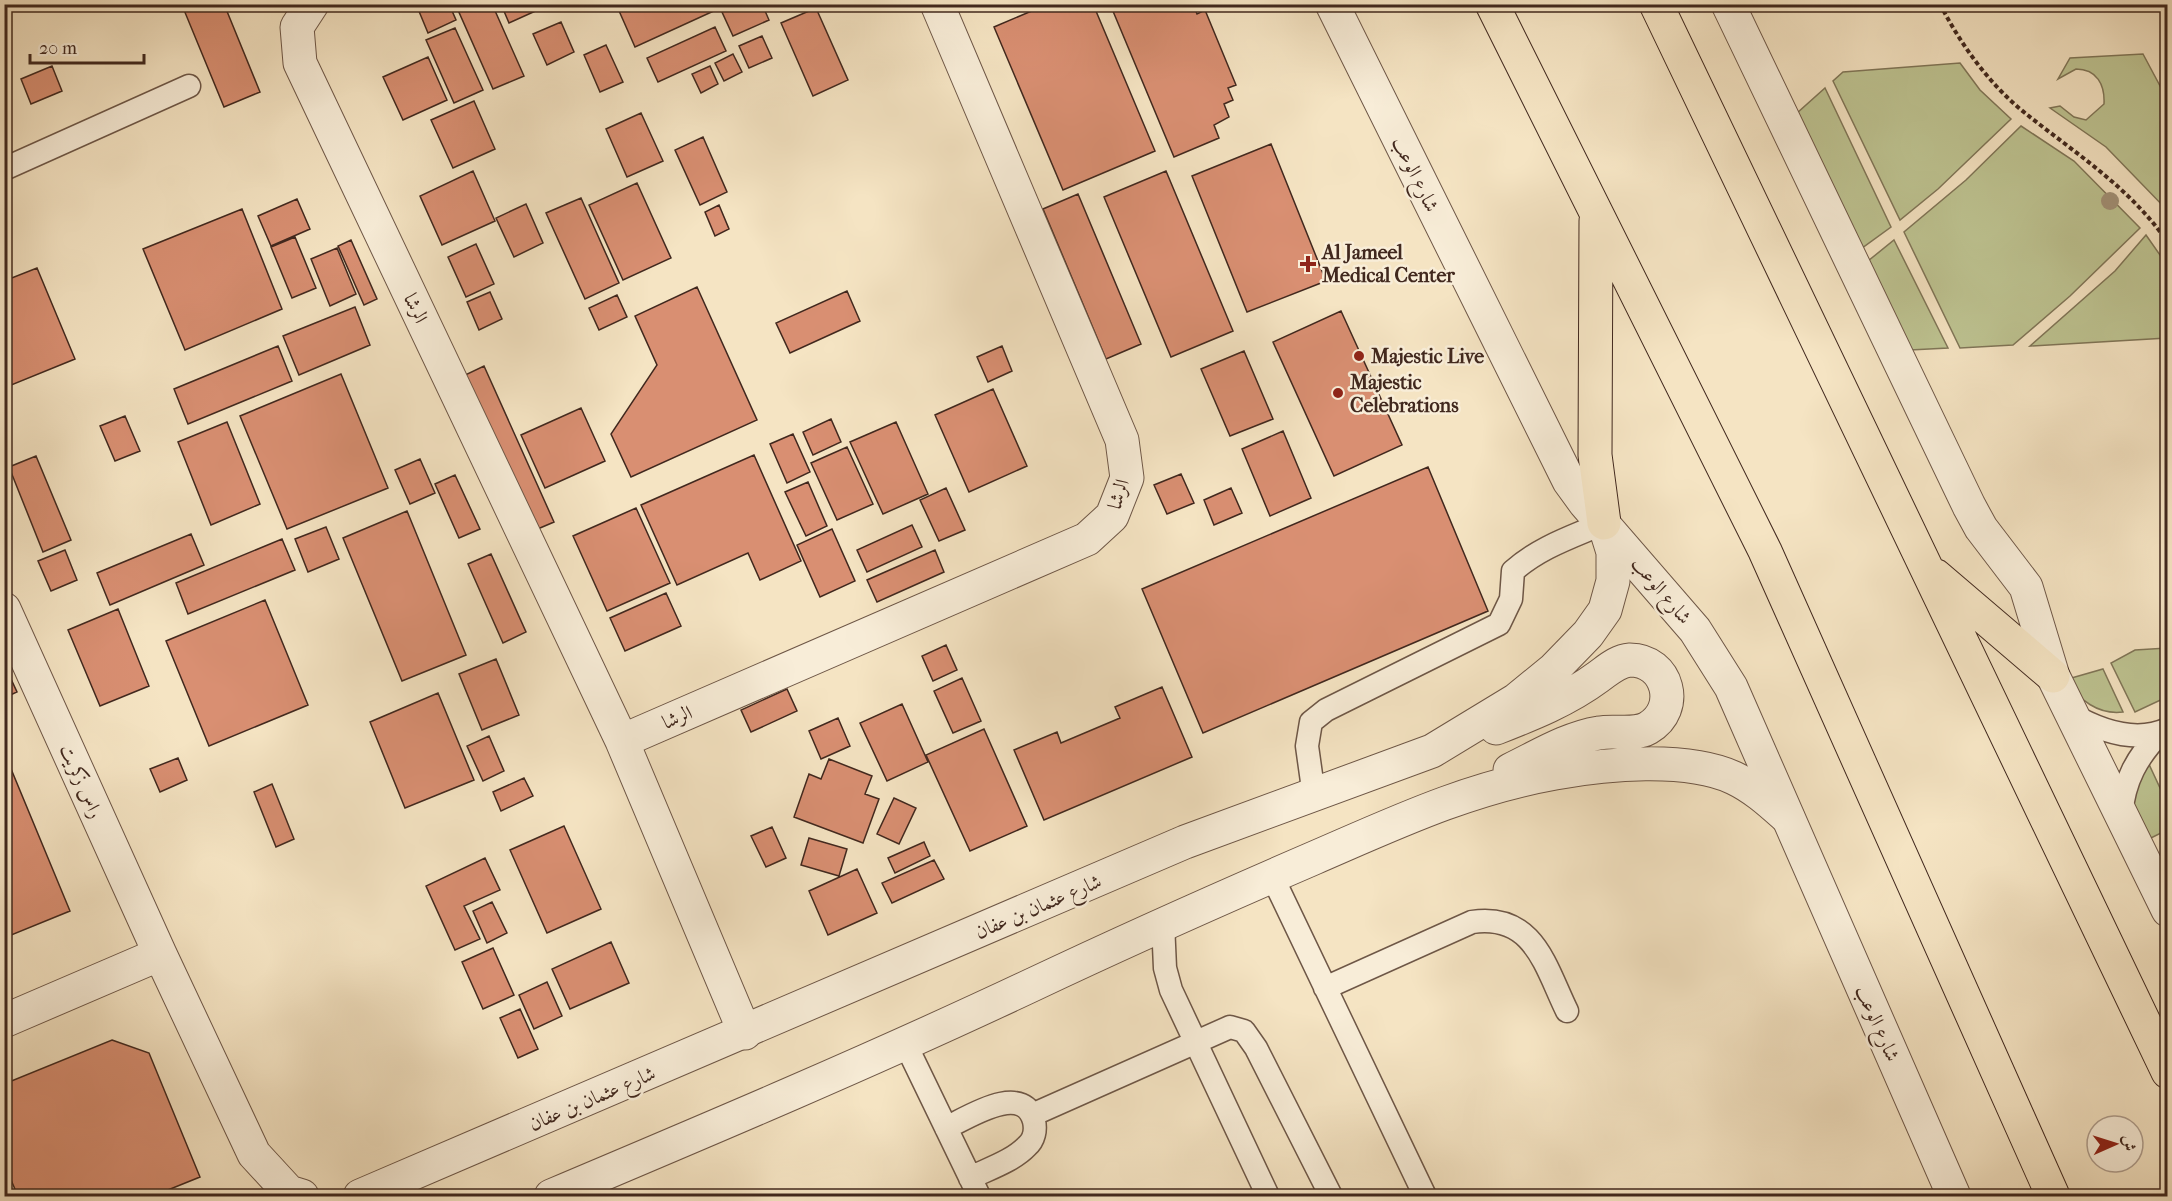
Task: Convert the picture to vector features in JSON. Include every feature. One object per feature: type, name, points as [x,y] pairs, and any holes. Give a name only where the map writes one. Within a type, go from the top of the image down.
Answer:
[{"type":"main road","points":[[1492,4],[1765,551],[2053,1191]]},
{"type":"main road","points":[[1656,4],[2168,1072]]},
{"type":"main road","points":[[1596,216],[1595,456],[1604,523]]},
{"type":"main road","points":[[1926,568],[2053,676]]},
{"type":"street","name":"الرشا","points":[[312,4],[297,27],[300,63],[622,741],[745,1033]]},
{"type":"street","name":"الرشا","points":[[622,741],[1087,539],[1112,516],[1127,478],[1122,440],[937,4]]},
{"type":"street","name":"شارع الوعب","points":[[1332,4],[1556,456],[1585,503],[1683,615],[1715,657],[1735,696],[1954,1197]]},
{"type":"street","points":[[1728,4],[1969,506],[1981,528],[2026,587],[2053,676],[2069,713],[2168,910]]},
{"type":"street","name":"شارع عثمان بن عفان","points":[[360,1197],[1185,842],[1432,751],[1475,728],[1516,700],[1554,669],[1588,634],[1605,610],[1613,581],[1612,552],[1604,523]]},
{"type":"street","name":"راس زكريت","points":[[4,609],[160,954],[254,1154],[260,1197]]},
{"type":"street","points":[[550,1197],[906,1045],[1163,923],[1452,798],[1580,737],[1600,732],[1634,732],[1646,729],[1664,712],[1667,687],[1661,675],[1652,666],[1641,661],[1628,660],[1615,664],[1585,687],[1540,711],[1432,751]]},
{"type":"street","points":[[1452,798],[1504,783],[1557,773],[1666,765],[1700,767],[1733,778],[1763,795],[1788,818]]},
{"type":"street","points":[[4,1021],[160,954]]},
{"type":"street","name":"راس زكريت","points":[[254,1154],[289,1192],[302,1197]]},
{"type":"lane","points":[[4,169],[189,86]]},
{"type":"lane","points":[[1314,796],[1307,746],[1311,722],[1326,710],[1499,624],[1511,599],[1513,571],[1529,557],[1549,546],[1604,523]]},
{"type":"lane","points":[[2069,713],[2090,726],[2113,732],[2137,735],[2164,731]]},
{"type":"lane","points":[[2120,816],[2123,793],[2131,770],[2144,750],[2164,731]]},
{"type":"lane","points":[[1272,876],[1425,1197]]},
{"type":"lane","points":[[1325,988],[1472,922],[1498,920],[1511,924],[1531,940],[1567,1011]]},
{"type":"lane","points":[[1163,923],[1164,957],[1171,990],[1268,1197]]},
{"type":"lane","points":[[1032,1115],[1230,1027],[1244,1031],[1256,1048],[1331,1197]]},
{"type":"lane","points":[[906,1045],[946,1128],[975,1187],[1022,1151],[1034,1135],[1032,1115],[1024,1106],[1014,1102],[1003,1102],[946,1128]]},
{"type":"path","points":[[1940,4],[1968,54],[2023,111],[2083,156],[2151,218],[2168,243]]},
{"type":"green space","points":[[2143,54],[2167,99],[2167,210],[2106,147],[2050,108],[2060,106],[2074,117],[2086,120],[2104,104],[2101,85],[2098,79],[2089,72],[2076,69],[2058,79],[2070,58]]},
{"type":"green space","points":[[1960,63],[1980,90],[2011,119],[1938,189],[1900,220],[1833,81],[1843,72]]},
{"type":"green space","points":[[1825,88],[1891,227],[1862,248],[1796,114]]},
{"type":"green space","points":[[2021,126],[2074,161],[2140,228],[2070,296],[2013,345],[1960,348],[1904,232],[1966,180]]},
{"type":"green space","points":[[2146,235],[2167,265],[2167,338],[2030,346],[2115,271]]},
{"type":"green space","points":[[1894,240],[1948,348],[1910,350],[1868,261]]},
{"type":"green space","points":[[2167,648],[2167,697],[2135,712],[2111,663],[2135,650]]},
{"type":"green space","points":[[2103,669],[2123,712],[2106,711],[2090,704],[2077,693],[2068,679]]},
{"type":"green space","points":[[2147,760],[2167,803],[2167,830],[2145,841],[2130,801]]},
{"type":"building","points":[[197,4],[224,4],[260,92],[224,107],[184,10]]},
{"type":"building","points":[[416,4],[449,4],[456,20],[428,33]]},
{"type":"building","points":[[471,4],[492,4],[524,76],[493,89],[458,10]]},
{"type":"building","points":[[501,4],[551,4],[509,23]]},
{"type":"building","points":[[616,4],[729,4],[635,47]]},
{"type":"building","points":[[739,4],[762,4],[769,20],[733,36],[722,12]]},
{"type":"building","points":[[1048,4],[1093,4],[1155,151],[1063,190],[994,27]]},
{"type":"building","points":[[1110,4],[1193,4],[1197,14],[1205,10],[1236,85],[1228,88],[1233,100],[1224,104],[1229,117],[1214,125],[1219,138],[1174,157]]},
{"type":"building","points":[[816,8],[848,80],[813,96],[781,23]]},
{"type":"building","points":[[561,22],[574,52],[547,65],[533,34]]},
{"type":"building","points":[[715,27],[726,51],[658,82],[647,58]]},
{"type":"building","points":[[455,28],[483,90],[454,103],[426,40]]},
{"type":"building","points":[[762,36],[772,58],[749,68],[739,46]]},
{"type":"building","points":[[606,45],[623,82],[600,92],[584,55]]},
{"type":"building","points":[[733,54],[742,72],[724,81],[715,63]]},
{"type":"building","points":[[428,57],[447,100],[403,120],[383,77]]},
{"type":"building","points":[[52,66],[62,91],[31,104],[21,79]]},
{"type":"building","points":[[710,66],[718,84],[701,93],[692,74]]},
{"type":"building","points":[[474,101],[495,149],[453,168],[431,120]]},
{"type":"building","points":[[641,113],[663,161],[627,177],[606,129]]},
{"type":"building","points":[[703,137],[727,192],[700,205],[675,150]]},
{"type":"building","points":[[1271,144],[1326,281],[1247,312],[1192,176]]},
{"type":"building","points":[[473,171],[495,221],[442,245],[420,196]]},
{"type":"building","points":[[1166,171],[1233,331],[1171,357],[1104,197]]},
{"type":"building","points":[[637,183],[671,258],[623,280],[589,205]]},
{"type":"building","points":[[1078,194],[1141,344],[1106,359],[1043,209]]},
{"type":"building","points":[[581,198],[619,283],[585,299],[546,213]]},
{"type":"building","points":[[297,199],[310,229],[271,246],[258,216]]},
{"type":"building","points":[[526,204],[543,243],[514,257],[496,218]]},
{"type":"building","points":[[719,205],[729,229],[715,236],[705,212]]},
{"type":"building","points":[[242,209],[282,309],[185,350],[143,249]]},
{"type":"building","points":[[295,237],[316,288],[292,298],[271,247]]},
{"type":"building","points":[[351,240],[377,299],[364,305],[338,246]]},
{"type":"building","points":[[476,244],[494,284],[466,297],[448,257]]},
{"type":"building","points":[[337,248],[356,294],[330,306],[311,259]]},
{"type":"building","points":[[37,268],[75,359],[4,388],[4,281]]},
{"type":"building","points":[[697,287],[757,420],[631,477],[611,434],[657,365],[635,316]]},
{"type":"building","points":[[847,291],[860,321],[790,353],[776,323]]},
{"type":"building","points":[[490,292],[502,319],[479,330],[467,302]]},
{"type":"building","points":[[617,295],[627,317],[599,330],[589,308]]},
{"type":"building","points":[[355,307],[370,345],[299,375],[283,336]]},
{"type":"building","name":"Majestic Celebrations","points":[[1341,311],[1402,445],[1334,476],[1273,342]]},
{"type":"building","points":[[278,346],[292,381],[188,424],[174,389]]},
{"type":"building","points":[[1002,346],[1012,371],[988,382],[977,357]]},
{"type":"building","points":[[1244,351],[1273,419],[1230,436],[1201,369]]},
{"type":"building","points":[[484,366],[554,522],[533,531],[463,376]]},
{"type":"building","points":[[341,374],[388,488],[287,529],[240,416]]},
{"type":"building","points":[[993,389],[1027,466],[969,492],[935,415]]},
{"type":"building","points":[[581,408],[605,461],[545,488],[521,435]]},
{"type":"building","points":[[125,416],[140,451],[115,461],[100,426]]},
{"type":"building","points":[[831,419],[841,442],[813,455],[803,432]]},
{"type":"building","points":[[227,422],[260,504],[211,525],[178,442]]},
{"type":"building","points":[[896,422],[928,494],[883,514],[850,442]]},
{"type":"building","points":[[1283,431],[1311,498],[1270,516],[1242,449]]},
{"type":"building","points":[[793,434],[810,472],[787,483],[770,444]]},
{"type":"building","points":[[847,447],[873,504],[837,520],[811,463]]},
{"type":"building","points":[[754,455],[801,561],[760,580],[748,553],[677,585],[641,505]]},
{"type":"building","points":[[36,456],[71,540],[43,552],[9,467]]},
{"type":"building","points":[[420,459],[435,493],[410,504],[395,470]]},
{"type":"building","points":[[1428,467],[1488,611],[1203,733],[1142,589]]},
{"type":"building","points":[[1181,474],[1194,503],[1167,514],[1154,485]]},
{"type":"building","points":[[455,475],[480,529],[459,538],[435,484]]},
{"type":"building","points":[[808,482],[827,526],[806,536],[785,492]]},
{"type":"building","points":[[946,488],[965,530],[939,541],[920,500]]},
{"type":"building","points":[[1231,488],[1242,513],[1214,525],[1204,500]]},
{"type":"building","points":[[636,508],[670,583],[607,611],[573,536]]},
{"type":"building","points":[[407,511],[466,655],[402,681],[343,538]]},
{"type":"building","points":[[912,525],[922,547],[867,572],[857,550]]},
{"type":"building","points":[[326,527],[339,559],[308,572],[295,539]]},
{"type":"building","points":[[832,529],[855,581],[820,597],[797,545]]},
{"type":"building","points":[[191,534],[204,565],[110,605],[97,573]]},
{"type":"building","points":[[282,539],[295,570],[188,614],[176,583]]},
{"type":"building","points":[[65,550],[77,580],[51,591],[38,561]]},
{"type":"building","points":[[935,550],[944,572],[877,602],[867,580]]},
{"type":"building","points":[[491,554],[526,632],[503,643],[468,564]]},
{"type":"building","points":[[666,593],[681,626],[625,651],[610,618]]},
{"type":"building","points":[[265,600],[308,705],[209,746],[166,641]]},
{"type":"building","points":[[118,609],[149,686],[100,706],[68,630]]},
{"type":"building","points":[[946,645],[957,670],[933,681],[922,656]]},
{"type":"building","points":[[496,659],[519,715],[482,730],[459,674]]},
{"type":"building","points":[[4,664],[17,692],[4,698]]},
{"type":"building","points":[[962,678],[981,721],[953,733],[934,691]]},
{"type":"building","points":[[1162,687],[1192,757],[1044,820],[1014,750],[1057,732],[1061,743],[1120,718],[1115,707]]},
{"type":"building","points":[[787,689],[797,711],[751,732],[741,710]]},
{"type":"building","points":[[438,693],[474,780],[405,808],[370,722]]},
{"type":"building","points":[[902,704],[928,762],[887,781],[860,723]]},
{"type":"building","points":[[838,718],[850,746],[821,759],[809,731]]},
{"type":"building","points":[[984,729],[1027,826],[970,851],[926,755]]},
{"type":"building","points":[[489,736],[504,771],[483,781],[467,746]]},
{"type":"building","points":[[4,752],[70,911],[4,938]]},
{"type":"building","points":[[178,758],[187,780],[160,792],[150,769]]},
{"type":"building","points":[[829,759],[872,776],[865,794],[879,799],[863,843],[794,817],[809,774],[821,779]]},
{"type":"building","points":[[524,778],[533,796],[501,811],[493,792]]},
{"type":"building","points":[[272,784],[294,839],[276,847],[254,792]]},
{"type":"building","points":[[894,798],[916,808],[899,844],[877,834]]},
{"type":"building","points":[[564,826],[601,909],[547,933],[510,850]]},
{"type":"building","points":[[772,827],[786,858],[766,867],[751,836]]},
{"type":"building","points":[[809,838],[847,849],[839,876],[801,865]]},
{"type":"building","points":[[924,842],[930,856],[895,873],[888,858]]},
{"type":"building","points":[[485,858],[500,890],[464,906],[480,939],[455,950],[426,886]]},
{"type":"building","points":[[934,860],[944,879],[892,903],[882,883]]},
{"type":"building","points":[[857,869],[877,913],[828,935],[809,891]]},
{"type":"building","points":[[492,902],[507,933],[487,943],[473,911]]},
{"type":"building","points":[[611,942],[629,983],[570,1009],[552,969]]},
{"type":"building","points":[[493,948],[514,995],[483,1009],[462,962]]},
{"type":"building","points":[[547,982],[562,1016],[534,1029],[519,995]]},
{"type":"building","points":[[520,1009],[538,1049],[518,1058],[500,1018]]},
{"type":"building","points":[[112,1040],[149,1053],[200,1177],[153,1196],[18,1196],[4,1164],[4,1084]]},
{"type":"place","name":"Al Jameel Medical Center","points":[[1308,264]]},
{"type":"place","name":"Majestic Live","points":[[1359,356]]},
{"type":"place","name":"Majestic Celebrations","points":[[1338,393]]}]
